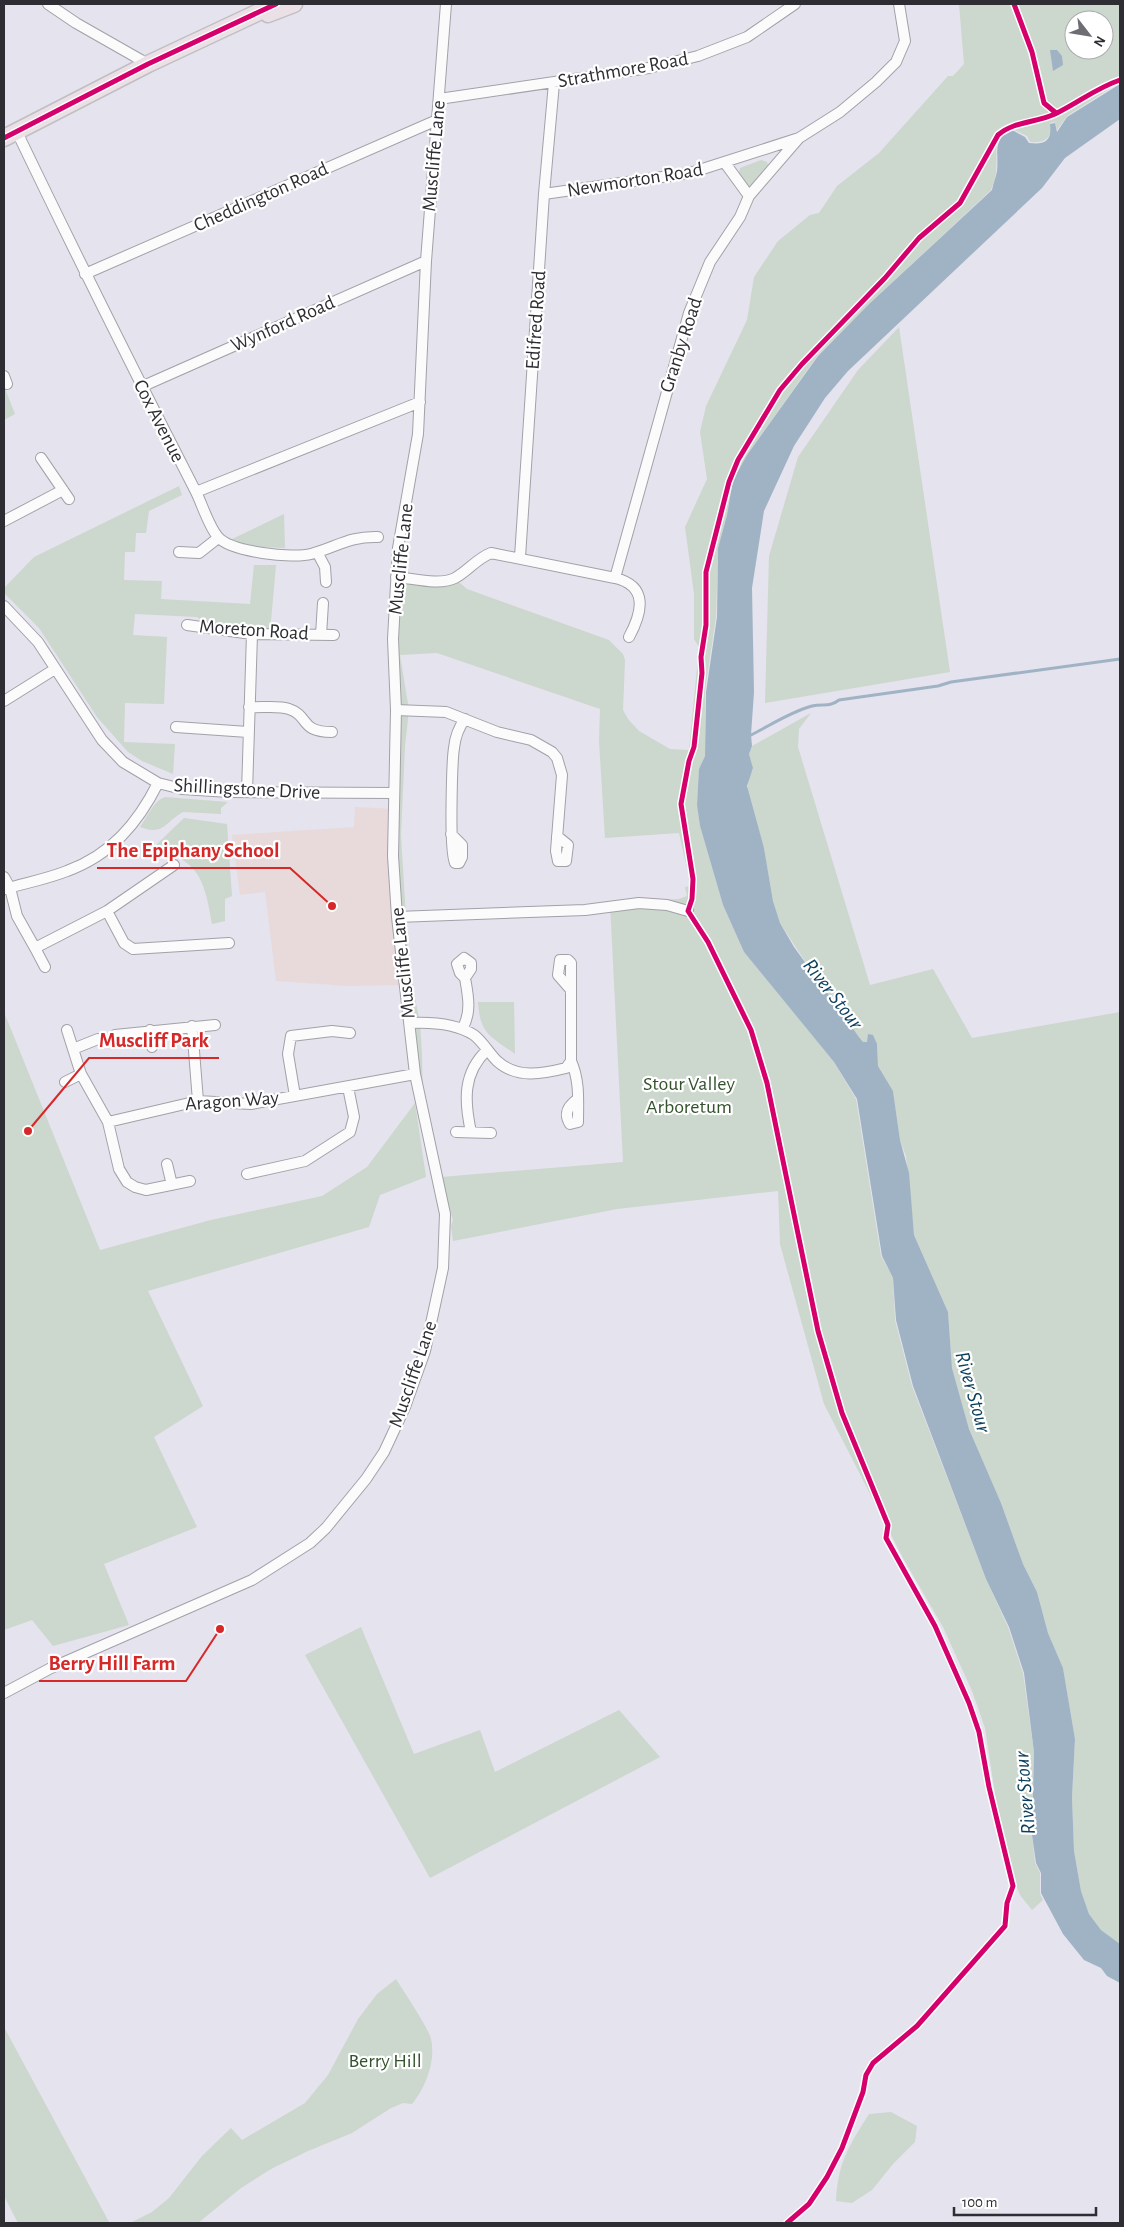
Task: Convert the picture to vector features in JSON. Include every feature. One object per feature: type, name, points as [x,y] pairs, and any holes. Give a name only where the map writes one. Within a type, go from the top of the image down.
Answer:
[{"type":"main road","points":[[10,135],[148,64],[276,4]]},
{"type":"main road","points":[[148,64],[294,4]]},
{"type":"street","points":[[48,4],[76,23],[148,64]]},
{"type":"street","points":[[436,4],[445,7]]},
{"type":"street","name":"Strathmore Road","points":[[439,99],[649,68],[698,56],[747,37],[795,4]]},
{"type":"street","name":"Newmorton Road","points":[[544,194],[690,174],[800,138],[840,112],[876,82],[896,62],[905,41],[899,4]]},
{"type":"street","name":"Muscliffe Lane","points":[[4,1693],[51,1668],[236,1588],[280,1564],[310,1543],[326,1528],[374,1468],[397,1425],[425,1350],[443,1268],[445,1214],[415,1074],[397,917],[393,856],[396,710],[393,639],[396,577],[418,434],[426,261],[445,7]]},
{"type":"street","name":"Edifred Road","points":[[520,557],[544,194],[554,83]]},
{"type":"street","name":"Cheddington Road","points":[[85,274],[437,120]]},
{"type":"street","name":"Cox Avenue","points":[[10,135],[127,352],[141,387],[218,538]]},
{"type":"street","name":"Granby Road","points":[[615,578],[689,313],[710,262],[740,217],[749,196],[800,138]]},
{"type":"street","name":"Newmorton Road","points":[[725,164],[749,196]]},
{"type":"street","name":"Wynford Road","points":[[141,387],[426,261]]},
{"type":"street","points":[[196,492],[420,402]]},
{"type":"street","points":[[4,521],[66,494],[41,458]]},
{"type":"street","points":[[179,552],[199,553],[218,538],[244,550],[261,553],[309,555],[359,536],[378,537]]},
{"type":"street","points":[[317,552],[325,567],[326,582]]},
{"type":"street","points":[[396,577],[445,580],[454,578],[473,562],[491,553],[520,557],[627,580],[639,596],[640,613],[629,637]]},
{"type":"street","name":"Moreton Road","points":[[321,635],[323,604]]},
{"type":"street","name":"Shillingstone Drive","points":[[4,606],[38,642],[84,716],[102,740],[123,762],[158,783],[182,789],[247,792],[394,793]]},
{"type":"street","name":"Moreton Road","points":[[186,625],[252,634],[334,635]]},
{"type":"street","points":[[247,792],[252,634]]},
{"type":"street","points":[[4,700],[55,669]]},
{"type":"street","points":[[250,707],[289,709],[312,730],[332,732]]},
{"type":"street","points":[[396,710],[440,711],[497,732],[530,740],[552,752],[557,758],[562,775],[557,836]]},
{"type":"street","points":[[451,834],[454,748],[464,719]]},
{"type":"street","points":[[176,727],[248,732]]},
{"type":"street","points":[[7,888],[69,871],[104,852],[129,830],[143,811],[158,783]]},
{"type":"street","points":[[35,948],[108,911],[174,865]]},
{"type":"street","points":[[4,877],[16,916],[45,967]]},
{"type":"street","points":[[397,917],[585,910],[639,903],[666,905],[688,911]]},
{"type":"street","points":[[108,911],[124,942],[133,949],[229,943]]},
{"type":"street","points":[[462,1029],[466,1022],[469,1003],[465,978]]},
{"type":"street","points":[[571,990],[571,1061],[578,1081],[578,1099]]},
{"type":"street","points":[[410,1023],[439,1023],[462,1029],[473,1035],[507,1068],[518,1073],[545,1074],[566,1068],[571,1061]]},
{"type":"street","points":[[115,1035],[215,1025]]},
{"type":"street","points":[[192,1026],[198,1101]]},
{"type":"street","points":[[67,1030],[81,1074],[108,1122],[119,1170],[127,1182],[135,1188],[146,1190],[190,1181]]},
{"type":"street","points":[[150,1030],[152,1047]]},
{"type":"street","points":[[295,1096],[288,1054],[287,1033],[332,1031],[350,1033]]},
{"type":"street","points":[[73,1049],[98,1039]]},
{"type":"street","points":[[471,1132],[468,1113],[469,1077],[478,1059],[487,1050]]},
{"type":"street","points":[[65,1082],[81,1074]]},
{"type":"street","name":"Aragon Way","points":[[108,1122],[160,1108],[198,1101],[251,1104],[415,1074]]},
{"type":"street","points":[[248,1174],[304,1161],[350,1132],[354,1117],[348,1087]]},
{"type":"street","points":[[456,1132],[491,1133]]},
{"type":"street","points":[[167,1164],[172,1185]]},
{"type":"shaded area","points":[[355,807],[393,809],[405,985],[347,986],[276,981],[265,892],[240,895],[232,835],[354,827]]},
{"type":"green space","name":"Stour Valley Arboretum","points":[[959,4],[1120,4],[1120,82],[1067,116],[1057,130],[1055,122],[1050,123],[1049,136],[1043,141],[1030,142],[1027,136],[1012,129],[1001,136],[997,145],[996,173],[991,190],[867,306],[818,355],[747,455],[733,480],[727,515],[718,548],[716,617],[705,691],[705,756],[699,769],[697,802],[700,826],[723,905],[744,952],[834,1062],[856,1099],[881,1256],[893,1278],[895,1320],[912,1386],[986,1579],[1008,1627],[1023,1673],[1034,1752],[1032,1835],[1035,1863],[1040,1873],[1040,1894],[1043,1900],[1032,1910],[1020,1895],[1004,1853],[985,1728],[972,1691],[943,1627],[903,1558],[824,1404],[780,1244],[778,1191],[617,1209],[453,1241],[451,1226],[453,1220],[441,1177],[623,1162],[610,903],[679,899],[687,896],[685,887],[691,886],[679,833],[605,838],[599,741],[600,709],[437,653],[400,655],[409,710],[405,746],[401,835],[409,968],[420,1023],[423,1112],[397,917],[396,577],[454,578],[467,589],[609,640],[623,654],[625,660],[623,710],[628,719],[639,731],[670,749],[689,750],[699,647],[694,639],[694,594],[685,527],[707,479],[700,432],[706,406],[747,320],[754,277],[778,241],[810,215],[819,213],[837,186],[879,153],[948,76],[953,76],[964,64]]},
{"type":"green space","points":[[761,160],[767,162],[768,165],[752,186],[745,185],[738,176],[740,168]]},
{"type":"green space","points":[[899,327],[950,672],[765,703],[769,556],[798,457],[858,370]]},
{"type":"green space","points":[[4,386],[15,414],[4,420]]},
{"type":"green space","points":[[179,486],[182,495],[149,511],[146,533],[136,533],[135,552],[125,552],[124,580],[162,581],[161,599],[250,604],[254,565],[276,565],[270,632],[212,628],[197,617],[135,614],[133,635],[167,637],[164,704],[125,703],[124,742],[175,744],[173,774],[142,761],[128,752],[97,717],[39,628],[4,593],[4,588],[34,557]]},
{"type":"green space","points":[[284,514],[285,548],[245,546],[230,540]]},
{"type":"green space","points":[[811,713],[799,729],[798,747],[870,985],[933,969],[972,1038],[1120,1012],[1120,1944],[1101,1930],[1089,1914],[1081,1891],[1074,1851],[1072,1797],[1075,1739],[1063,1668],[1048,1633],[1037,1592],[1023,1564],[1001,1503],[969,1429],[952,1368],[948,1312],[914,1235],[906,1156],[900,1140],[893,1091],[878,1066],[877,1044],[863,1042],[825,992],[780,923],[773,901],[764,848],[747,792],[749,777],[753,769],[749,754],[752,746]]},
{"type":"green space","points":[[165,797],[228,802],[221,808],[221,814],[183,812],[159,829],[154,830],[140,827],[157,802]]},
{"type":"green space","points":[[184,818],[227,824],[232,896],[225,899],[225,921],[212,924],[201,880],[186,862],[161,851],[143,847],[156,845]]},
{"type":"green space","points":[[478,1002],[514,1002],[515,1054],[493,1038],[484,1028]]},
{"type":"green space","points":[[4,1012],[100,1250],[211,1220],[322,1196],[367,1167],[415,1103],[426,1177],[380,1195],[369,1227],[148,1291],[203,1406],[154,1437],[197,1527],[104,1564],[129,1625],[53,1646],[32,1620],[4,1630]]},
{"type":"green space","points":[[361,1627],[414,1754],[480,1730],[495,1772],[619,1710],[660,1757],[430,1878],[305,1655]]},
{"type":"green space","name":"Berry Hill","points":[[396,1979],[431,2039],[432,2056],[429,2073],[422,2090],[412,2104],[403,2103],[391,2108],[352,2133],[271,2169],[241,2188],[198,2223],[130,2223],[152,2212],[169,2198],[202,2156],[231,2128],[242,2140],[305,2103],[328,2075],[358,2019],[377,1994]]},
{"type":"green space","points":[[4,2027],[109,2223],[18,2223],[4,2196]]},
{"type":"green space","points":[[891,2112],[917,2126],[915,2142],[893,2164],[872,2190],[852,2203],[836,2201],[842,2165],[850,2145],[862,2125],[869,2114]]},
{"type":"water","points":[[1050,50],[1057,50],[1062,56],[1063,65],[1053,71]]},
{"type":"water","points":[[1120,84],[1120,119],[1065,158],[1042,188],[848,371],[825,398],[794,446],[764,511],[752,588],[754,692],[752,746],[749,754],[753,768],[747,786],[764,848],[773,901],[780,923],[794,947],[863,1042],[867,1042],[868,1034],[873,1035],[877,1044],[878,1066],[893,1091],[900,1140],[909,1173],[914,1235],[948,1312],[952,1368],[969,1429],[1001,1503],[1023,1564],[1037,1592],[1048,1633],[1063,1668],[1075,1739],[1072,1797],[1074,1851],[1081,1891],[1089,1914],[1101,1930],[1120,1944],[1120,1983],[1107,1976],[1101,1968],[1084,1960],[1063,1934],[1041,1893],[1041,1873],[1036,1863],[1032,1835],[1034,1752],[1024,1673],[1009,1627],[986,1579],[913,1386],[896,1320],[893,1278],[882,1256],[857,1099],[834,1062],[744,952],[723,905],[700,826],[697,805],[699,769],[705,756],[706,692],[717,617],[718,548],[727,515],[733,480],[747,455],[818,356],[868,305],[992,190],[997,171],[999,142],[1006,133],[1012,130],[1025,137],[1029,143],[1046,141],[1050,134],[1050,124],[1055,123],[1057,132],[1067,117]]},
{"type":"waterway","points":[[751,735],[796,712],[816,705],[829,705],[839,700],[938,686],[951,682],[1120,659]]},
{"type":"cycle path","points":[[4,138],[148,64],[276,4]]},
{"type":"cycle path","points":[[1014,4],[1032,52],[1044,103],[1056,113]]},
{"type":"cycle path","points":[[787,2223],[809,2204],[827,2177],[842,2148],[863,2092],[866,2075],[873,2063],[917,2026],[1005,1926],[1007,1903],[1013,1886],[989,1787],[979,1732],[969,1703],[935,1626],[886,1538],[888,1525],[842,1413],[818,1331],[767,1083],[751,1030],[708,942],[688,911],[692,899],[693,879],[681,804],[689,761],[694,747],[702,673],[701,657],[706,625],[706,572],[729,482],[738,460],[780,390],[802,364],[885,278],[919,238],[960,203],[998,135],[1011,127],[1055,114],[1103,87],[1120,80]]},
{"type":"place","name":"The Epiphany School","points":[[332,906]]},
{"type":"place","name":"Muscliff Park","points":[[28,1131]]},
{"type":"place","name":"Berry Hill Farm","points":[[220,1629]]},
{"type":"water label","name":"River Stour","points":[[833,994]]},
{"type":"water label","name":"River Stour","points":[[973,1392]]},
{"type":"water label","name":"River Stour","points":[[1025,1793]]}]
